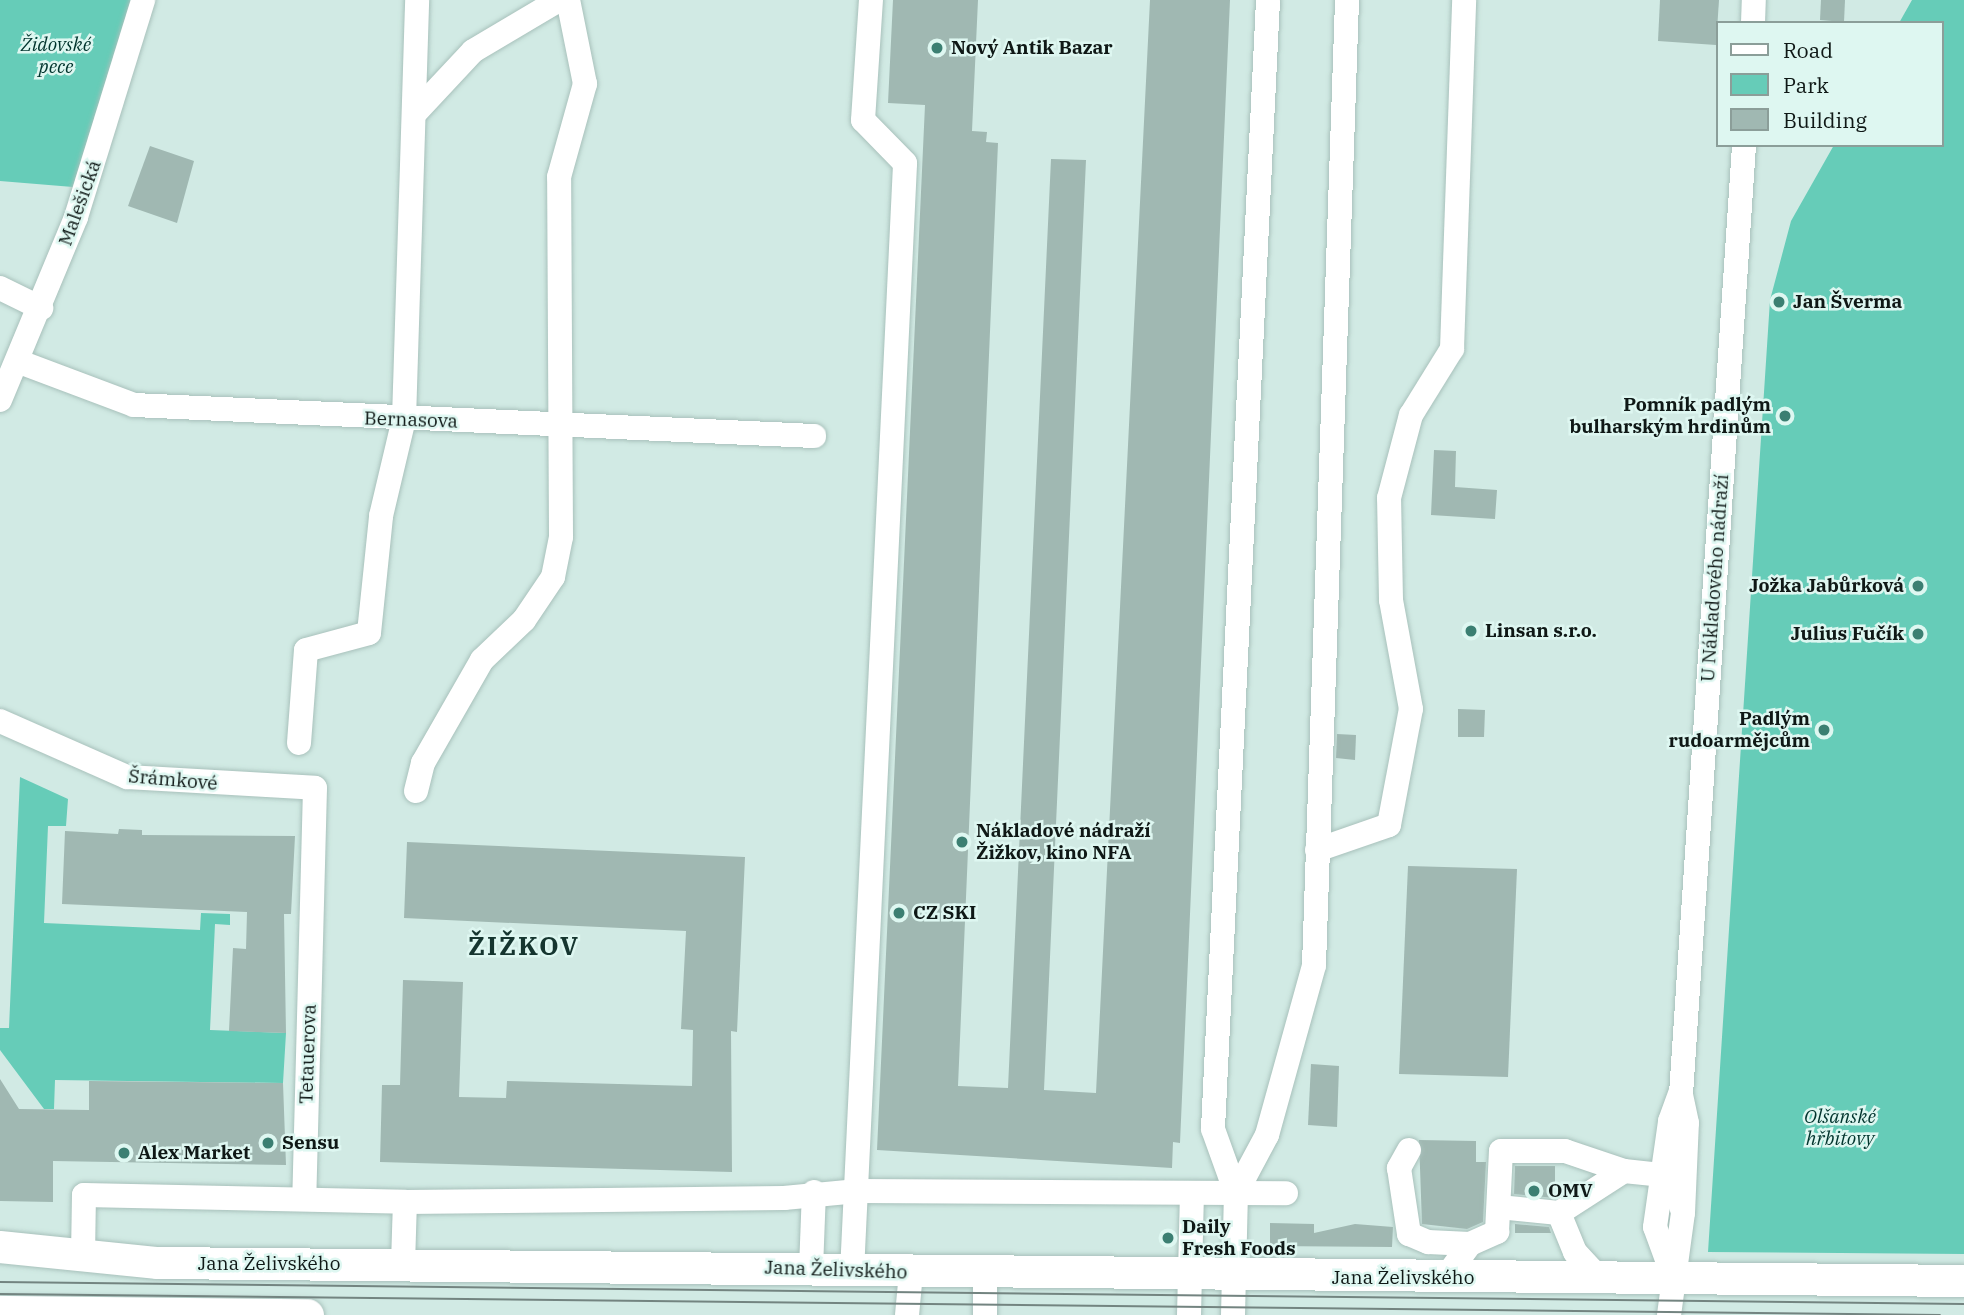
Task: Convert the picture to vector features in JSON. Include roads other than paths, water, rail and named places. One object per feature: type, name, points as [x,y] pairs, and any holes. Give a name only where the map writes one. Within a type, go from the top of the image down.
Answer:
[{"type":"main road","name":"Jana Želivského","points":[[0,1247],[83,1257],[811,1269],[852,1272],[1600,1279],[1673,1276],[1964,1281]]},
{"type":"main road","points":[[0,1312],[308,1315]]},
{"type":"street","name":"Malešická","points":[[0,400],[41,308],[125,74],[143,0]]},
{"type":"street","points":[[299,743],[306,650],[369,633],[381,516],[404,419],[416,112],[417,0]]},
{"type":"street","points":[[416,112],[473,51],[559,0]]},
{"type":"street","points":[[416,791],[423,763],[482,660],[524,620],[553,577],[561,537],[559,177],[578,128],[585,84],[568,0]]},
{"type":"street","points":[[852,1272],[858,1191],[905,163],[863,120],[871,0]]},
{"type":"street","points":[[1233,1315],[1236,1193],[1213,1129],[1268,0]]},
{"type":"street","points":[[1236,1193],[1267,1135],[1314,965],[1347,0]]},
{"type":"street","points":[[1317,850],[1389,825],[1411,709],[1391,600],[1388,498],[1411,415],[1452,349],[1464,0]]},
{"type":"street","points":[[1752,21],[1754,0]]},
{"type":"street","name":"U Nákladového nádraží","points":[[1673,1276],[1655,1238],[1661,1175],[1681,1094],[1744,147]]},
{"type":"street","points":[[0,288],[41,308]]},
{"type":"street","name":"Bernasova","points":[[17,361],[134,405],[814,436]]},
{"type":"street","name":"Šrámkové","points":[[0,721],[127,777],[315,788]]},
{"type":"street","name":"Tetauerova","points":[[304,1199],[315,788]]},
{"type":"street","name":"U Nákladového nádraží","points":[[1673,1276],[1683,1213],[1687,1123],[1681,1094]]},
{"type":"street","points":[[1409,1150],[1399,1168],[1409,1234],[1427,1242],[1470,1244],[1497,1233],[1499,1207],[1489,1151],[1565,1151],[1624,1171],[1661,1175],[1674,1186],[1683,1213]]},
{"type":"street","points":[[1499,1207],[1559,1213],[1624,1171]]},
{"type":"street","points":[[83,1257],[84,1195],[405,1202],[858,1191],[1192,1194],[1286,1192]]},
{"type":"street","points":[[811,1269],[814,1192]]},
{"type":"street","points":[[1189,1315],[1192,1194]]},
{"type":"street","points":[[403,1264],[405,1202]]},
{"type":"street","points":[[1559,1213],[1576,1252],[1600,1279]]},
{"type":"street","points":[[1445,1278],[1470,1244]]},
{"type":"street","points":[[907,1315],[911,1273]]},
{"type":"street","points":[[985,1273],[985,1315]]},
{"type":"street","points":[[1669,1315],[1673,1276]]},
{"type":"tram line","points":[[0,1282],[1964,1304]]},
{"type":"tram line","points":[[0,1294],[1940,1315]]},
{"type":"place","name":"Nový Antik Bazar","points":[[937,48]]},
{"type":"place","name":"Jan Šverma","points":[[1779,302]]},
{"type":"place","name":"Pomník padlým bulharským hrdinům","points":[[1785,416]]},
{"type":"place","name":"Jožka Jabůrková","points":[[1918,586]]},
{"type":"place","name":"Linsan s.r.o.","points":[[1471,631]]},
{"type":"place","name":"Julius Fučík","points":[[1918,634]]},
{"type":"place","name":"Padlým rudoarmějcům","points":[[1824,730]]},
{"type":"place","name":"Nákladové nádraží Žižkov, kino NFA","points":[[962,842]]},
{"type":"place","name":"CZ SKI","points":[[899,913]]},
{"type":"place","name":"Sensu","points":[[268,1143]]},
{"type":"place","name":"Alex Market","points":[[124,1153]]},
{"type":"place","name":"OMV","points":[[1534,1191]]},
{"type":"place","name":"Daily Fresh Foods","points":[[1168,1238]]},
{"type":"district","name":"ŽIŽKOV","points":[[524,946]]},
{"type":"park label","name":"Židovské pece","points":[[56,56]]},
{"type":"park label","name":"Olšanské hřbitovy","points":[[1840,1128]]}]
